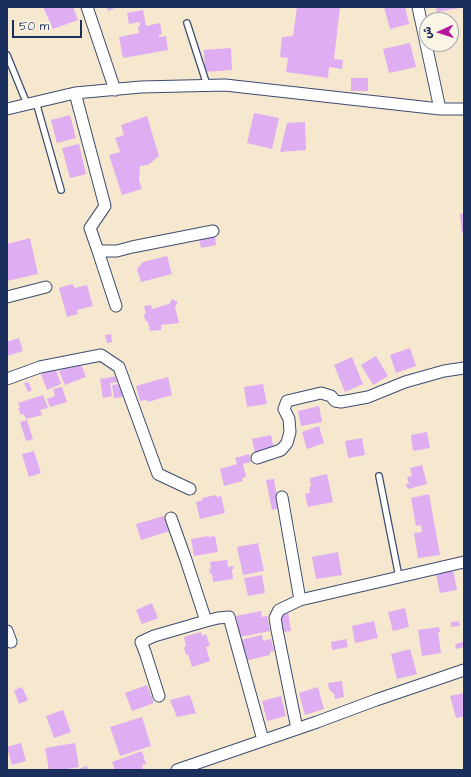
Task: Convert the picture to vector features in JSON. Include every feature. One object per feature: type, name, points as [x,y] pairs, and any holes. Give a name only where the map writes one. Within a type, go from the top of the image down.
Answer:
[{"type":"street","points":[[87,7],[115,90]]},
{"type":"street","points":[[418,7],[440,109]]},
{"type":"street","points":[[7,109],[75,94],[141,87],[225,85],[440,109],[464,109]]},
{"type":"street","points":[[75,94],[105,206],[90,228],[116,306]]},
{"type":"street","points":[[98,252],[117,251],[132,246],[213,231]]},
{"type":"street","points":[[7,297],[46,287]]},
{"type":"street","points":[[7,379],[40,367],[101,355],[119,367],[158,474],[190,489]]},
{"type":"street","points":[[257,458],[281,450],[287,443],[290,432],[289,419],[284,409],[287,401],[321,393],[331,396],[335,401],[341,402],[368,398],[405,382],[444,371],[464,368]]},
{"type":"street","points":[[282,497],[300,600]]},
{"type":"street","points":[[171,518],[206,621]]},
{"type":"street","points":[[297,729],[275,618],[279,610],[300,600],[464,562]]},
{"type":"street","points":[[159,696],[146,652],[141,642],[154,636],[206,621],[228,617],[263,740]]},
{"type":"street","points":[[7,631],[11,642]]},
{"type":"street","points":[[177,770],[464,670]]},
{"type":"lane","points":[[188,23],[207,85]]},
{"type":"lane","points":[[7,55],[31,103],[60,190]]},
{"type":"lane","points":[[379,476],[399,577]]},
{"type":"building","points":[[43,7],[73,7],[78,20],[53,29]]},
{"type":"building","points":[[106,7],[117,7],[108,11]]},
{"type":"building","points":[[297,7],[340,7],[334,59],[343,60],[342,69],[329,67],[328,78],[286,72],[288,58],[280,57],[282,37],[293,36]]},
{"type":"building","points":[[384,7],[405,7],[409,24],[390,29]]},
{"type":"building","points":[[436,7],[460,7],[460,8],[437,12]]},
{"type":"building","points":[[143,10],[146,26],[160,23],[162,34],[159,35],[159,37],[166,36],[168,50],[123,58],[119,37],[139,33],[138,27],[140,26],[139,22],[129,24],[127,13]]},
{"type":"building","points":[[410,43],[416,67],[389,73],[383,49]]},
{"type":"building","points":[[231,48],[232,70],[205,72],[204,50]]},
{"type":"building","points":[[351,78],[368,78],[368,91],[351,91]]},
{"type":"building","points":[[254,113],[279,118],[272,149],[247,143]]},
{"type":"building","points":[[70,115],[76,138],[57,143],[51,120]]},
{"type":"building","points":[[147,116],[159,156],[148,165],[140,166],[139,180],[142,189],[122,195],[109,155],[120,152],[115,138],[124,135],[121,125]]},
{"type":"building","points":[[305,122],[306,150],[280,152],[287,123]]},
{"type":"building","points":[[79,144],[86,174],[70,178],[62,148]]},
{"type":"building","points":[[464,213],[464,232],[462,233],[460,214]]},
{"type":"building","points":[[215,236],[216,245],[201,248],[199,239]]},
{"type":"building","points":[[30,238],[38,274],[7,281],[7,244]]},
{"type":"building","points":[[167,256],[172,274],[141,282],[137,269],[143,262]]},
{"type":"building","points":[[72,284],[75,288],[87,285],[93,306],[77,310],[78,314],[67,317],[59,288]]},
{"type":"building","points":[[172,299],[178,302],[175,307],[179,323],[161,325],[161,330],[150,331],[148,322],[145,320],[144,314],[146,314],[144,306],[151,305],[152,309],[169,304]]},
{"type":"building","points":[[111,334],[112,342],[107,343],[105,335]]},
{"type":"building","points":[[19,338],[23,351],[7,356],[7,342]]},
{"type":"building","points":[[410,348],[416,366],[396,373],[390,355]]},
{"type":"building","points":[[376,356],[388,376],[373,385],[361,365]]},
{"type":"building","points":[[352,357],[363,384],[345,392],[334,365]]},
{"type":"building","points":[[81,364],[86,377],[65,385],[59,371],[70,366],[71,368]]},
{"type":"building","points":[[55,368],[61,384],[47,390],[41,374]]},
{"type":"building","points":[[118,376],[119,382],[110,383],[112,396],[103,398],[100,379]]},
{"type":"building","points":[[168,377],[172,395],[148,402],[147,400],[140,401],[136,386]]},
{"type":"building","points":[[28,382],[32,390],[28,392],[24,383]]},
{"type":"building","points":[[121,384],[123,397],[114,398],[112,385]]},
{"type":"building","points":[[263,384],[267,404],[247,407],[244,387]]},
{"type":"building","points":[[62,387],[67,402],[50,407],[47,399],[55,396],[53,389]]},
{"type":"building","points":[[43,395],[48,408],[40,410],[42,415],[26,419],[24,414],[21,415],[18,408],[20,408],[18,403]]},
{"type":"building","points":[[319,406],[322,422],[301,426],[298,411]]},
{"type":"building","points":[[27,420],[33,439],[26,441],[20,422]]},
{"type":"building","points":[[319,426],[324,443],[307,449],[302,432]]},
{"type":"building","points":[[427,432],[430,448],[413,451],[411,435]]},
{"type":"building","points":[[271,435],[274,449],[255,453],[252,439]]},
{"type":"building","points":[[362,438],[365,455],[348,458],[345,441]]},
{"type":"building","points":[[34,451],[41,473],[29,477],[22,454]]},
{"type":"building","points":[[249,454],[251,462],[243,464],[246,477],[242,478],[243,481],[224,486],[220,469],[237,464],[235,458]]},
{"type":"building","points":[[422,465],[427,484],[408,489],[405,484],[409,484],[407,477],[412,476],[410,468]]},
{"type":"building","points":[[327,474],[333,502],[308,507],[305,494],[310,493],[310,478]]},
{"type":"building","points":[[274,479],[279,508],[272,510],[266,480]]},
{"type":"building","points":[[429,494],[440,555],[418,558],[414,533],[422,532],[421,525],[416,526],[411,498]]},
{"type":"building","points":[[216,495],[217,497],[221,496],[225,513],[200,519],[196,502],[203,500],[202,498]]},
{"type":"building","points":[[164,516],[167,526],[169,525],[170,531],[141,540],[136,524]]},
{"type":"building","points":[[215,536],[218,552],[194,556],[191,539]]},
{"type":"building","points":[[258,543],[264,571],[243,575],[237,547]]},
{"type":"building","points":[[338,552],[342,575],[316,579],[312,557]]},
{"type":"building","points":[[227,560],[228,567],[233,566],[234,569],[232,569],[233,579],[213,582],[212,573],[210,574],[209,569],[211,569],[210,562]]},
{"type":"building","points":[[453,570],[457,590],[440,593],[436,574]]},
{"type":"building","points":[[262,575],[265,593],[248,596],[244,578]]},
{"type":"building","points":[[152,603],[158,618],[142,624],[136,610]]},
{"type":"building","points":[[405,608],[409,627],[393,631],[388,612]]},
{"type":"building","points":[[261,611],[262,617],[267,616],[270,631],[240,637],[236,616]]},
{"type":"building","points":[[288,612],[291,631],[282,632],[280,613]]},
{"type":"building","points":[[374,621],[378,638],[355,643],[352,626]]},
{"type":"building","points":[[459,621],[460,626],[451,627],[451,622]]},
{"type":"building","points":[[439,627],[440,632],[438,632],[441,653],[422,656],[418,630]]},
{"type":"building","points":[[201,632],[202,636],[206,634],[210,646],[206,647],[210,661],[192,667],[188,654],[186,655],[184,637]]},
{"type":"building","points":[[262,635],[263,641],[271,639],[274,651],[270,652],[270,655],[245,661],[240,640]]},
{"type":"building","points":[[346,639],[348,647],[332,650],[331,642]]},
{"type":"building","points":[[463,642],[464,647],[456,649],[455,644]]},
{"type":"building","points":[[410,649],[417,674],[397,679],[391,654]]},
{"type":"building","points":[[342,681],[344,697],[335,699],[334,693],[329,690],[328,683]]},
{"type":"building","points":[[147,685],[154,703],[132,711],[125,693]]},
{"type":"building","points":[[22,687],[28,700],[19,704],[14,690]]},
{"type":"building","points":[[318,687],[324,709],[305,715],[299,693]]},
{"type":"building","points":[[464,693],[464,716],[456,718],[450,696]]},
{"type":"building","points":[[190,695],[196,713],[177,717],[170,700]]},
{"type":"building","points":[[281,696],[286,716],[267,721],[262,701]]},
{"type":"building","points":[[63,710],[71,732],[54,738],[46,716]]},
{"type":"building","points":[[142,717],[151,746],[120,756],[110,727]]},
{"type":"building","points":[[21,743],[26,761],[12,765],[7,747]]},
{"type":"building","points":[[75,743],[79,767],[49,770],[45,748]]},
{"type":"building","points":[[142,751],[146,764],[142,765],[143,770],[115,770],[112,762]]},
{"type":"building","points":[[87,766],[88,770],[76,770]]}]
